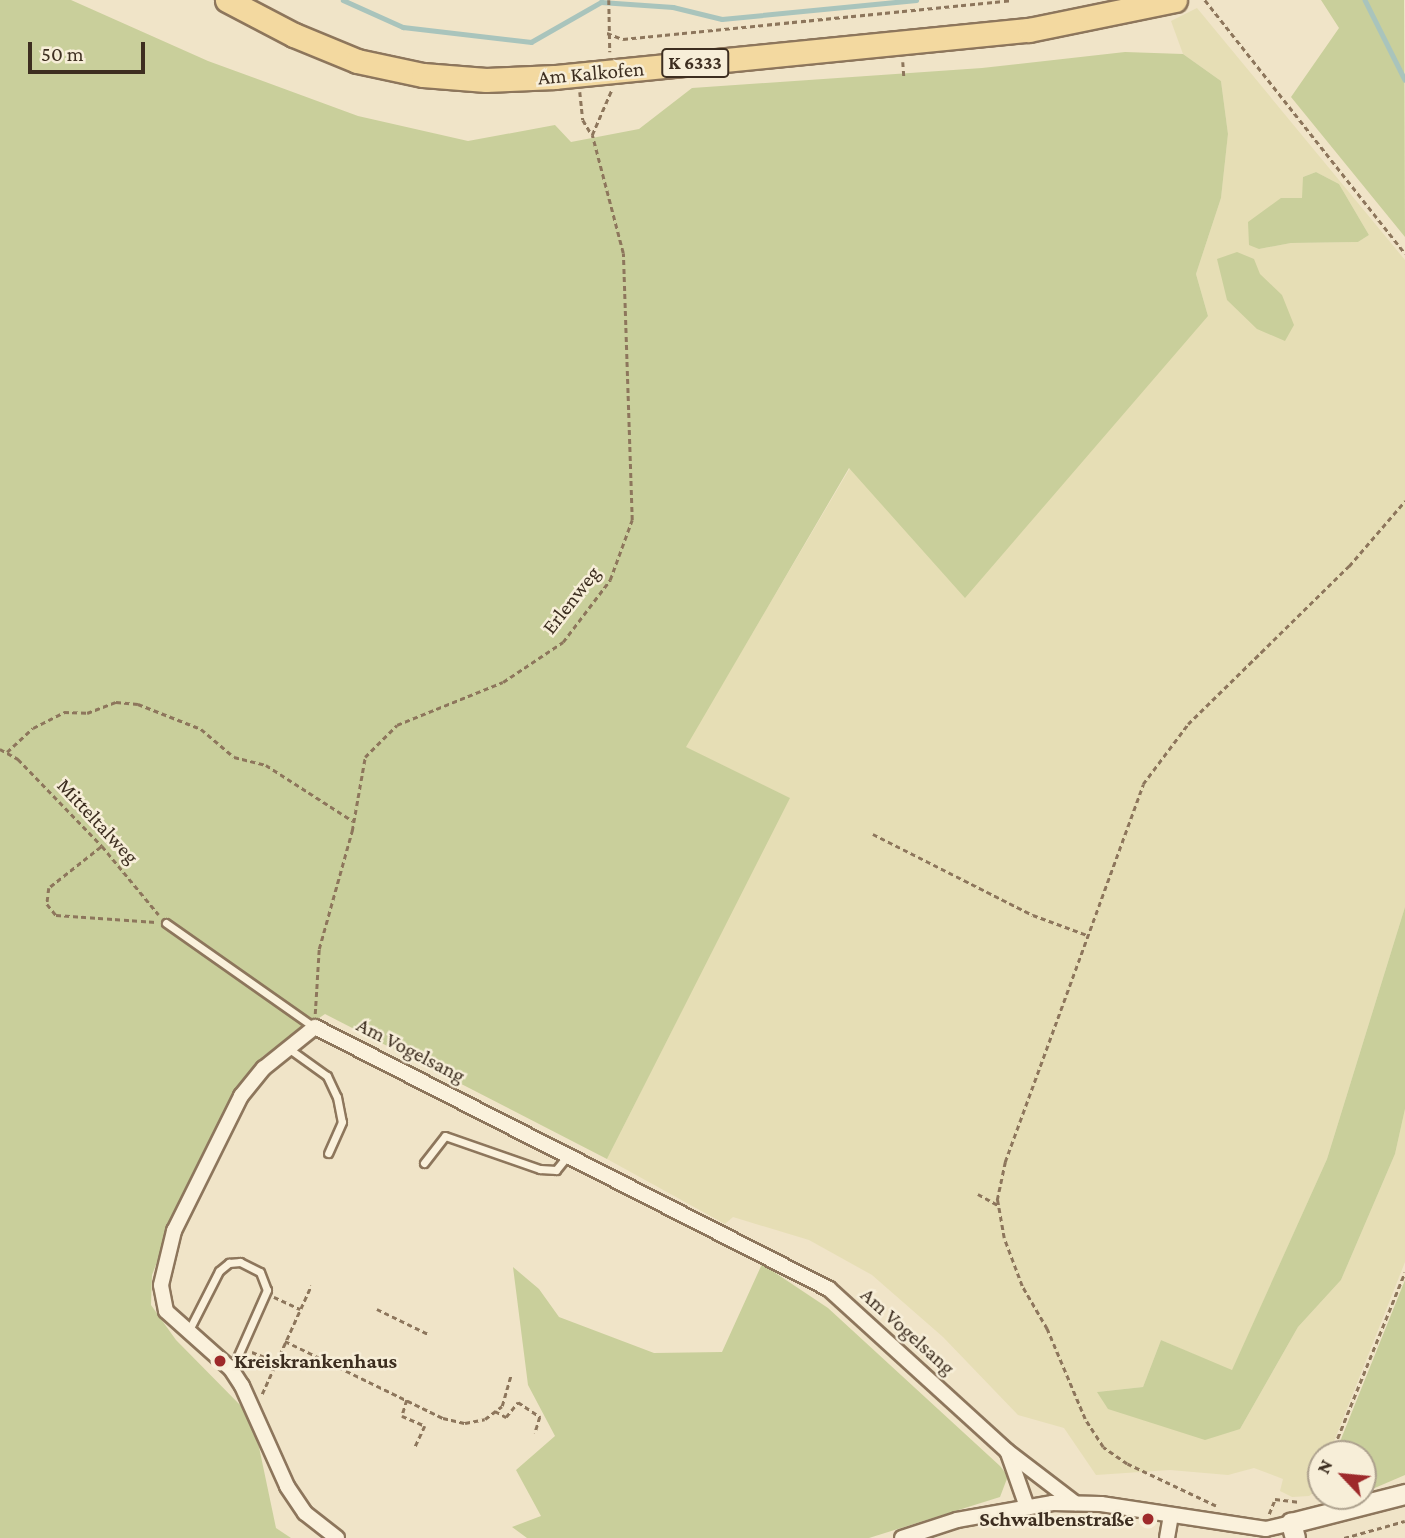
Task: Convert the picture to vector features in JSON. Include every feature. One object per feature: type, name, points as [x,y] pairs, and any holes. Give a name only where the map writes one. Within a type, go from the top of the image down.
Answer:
[{"type":"main road","name":"Am Kalkofen","points":[[227,0],[357,61],[423,75],[486,80],[582,75],[1030,30],[1175,0]]},
{"type":"street","points":[[315,1027],[288,1047],[241,1096],[164,1258],[161,1285],[166,1311],[231,1369],[258,1414],[287,1486],[305,1513],[337,1538]]},
{"type":"street","name":"Am Vogelsang","points":[[315,1027],[569,1155],[672,1213],[829,1290],[1007,1451],[1075,1503]]},
{"type":"street","name":"Am Vogelsang","points":[[1007,1451],[1027,1507]]},
{"type":"street","name":"Am Vogelsang","points":[[902,1538],[957,1520],[1027,1507],[1075,1503],[1293,1531],[1405,1494]]},
{"type":"street","points":[[1167,1538],[1171,1516]]},
{"type":"lane","points":[[166,923],[315,1027]]},
{"type":"lane","points":[[288,1047],[327,1076],[337,1097],[342,1122],[328,1153]]},
{"type":"lane","points":[[424,1163],[445,1136],[540,1169],[556,1170],[569,1155]]},
{"type":"lane","points":[[188,1332],[219,1271],[229,1263],[240,1262],[260,1272],[266,1293],[231,1369]]},
{"type":"path","points":[[609,0],[606,8],[611,59]]},
{"type":"path","points":[[607,33],[624,39],[1011,0]]},
{"type":"path","points":[[1205,0],[1405,253]]},
{"type":"path","name":"Erlenweg","points":[[315,1027],[319,949],[353,821],[361,769],[380,737],[418,714],[503,682],[563,642],[610,580],[632,520],[623,253],[592,135],[583,120],[582,75]]},
{"type":"path","points":[[592,135],[612,86]]},
{"type":"path","points":[[1214,1522],[1217,1506],[1127,1464],[1104,1447],[1085,1419],[1047,1329],[1022,1286],[998,1205],[1004,1162],[1115,852],[1143,784],[1161,754],[1349,566],[1405,501]]},
{"type":"path","points":[[7,752],[33,728],[64,712],[87,713],[117,702],[138,704],[201,729],[234,757],[267,765],[353,821]]},
{"type":"path","name":"Mitteltalweg","points":[[0,749],[7,752],[102,846],[166,923]]},
{"type":"path","points":[[873,834],[1033,915],[1087,935]]},
{"type":"path","points":[[102,846],[49,888],[47,904],[56,915],[166,923]]},
{"type":"path","points":[[978,1194],[998,1205]]},
{"type":"path","points":[[1337,1440],[1405,1272]]},
{"type":"path","points":[[258,1414],[275,1361],[311,1286]]},
{"type":"path","points":[[266,1293],[300,1309]]},
{"type":"path","points":[[377,1309],[430,1335]]},
{"type":"path","points":[[285,1341],[407,1400],[465,1423],[495,1411],[509,1392],[511,1374]]},
{"type":"path","points":[[241,1348],[275,1361]]},
{"type":"path","points":[[407,1400],[402,1416],[425,1426],[415,1447]]},
{"type":"path","points":[[495,1411],[506,1417],[518,1402],[540,1417],[535,1433]]},
{"type":"path","points":[[1344,1538],[1405,1521]]},
{"type":"shaded area","points":[[1197,8],[1405,260],[1405,907],[1327,1159],[1232,1371],[1161,1340],[1143,1387],[1097,1392],[1240,1429],[1298,1327],[1341,1280],[1395,1154],[1405,1109],[1405,1262],[1335,1440],[1307,1440],[1307,1496],[1292,1497],[1280,1491],[1283,1479],[1254,1468],[1228,1475],[1170,1470],[1096,1475],[1064,1428],[1018,1415],[943,1337],[872,1275],[809,1240],[733,1217],[725,1224],[607,1159],[789,798],[685,747],[850,468],[1208,316],[1196,274],[1221,198],[1228,134],[1221,81],[1183,54],[1171,21]],"holes":[[[1316,172],[1339,184],[1369,235],[1358,242],[1291,243],[1259,249],[1303,198],[1303,177]]]},
{"type":"green space","points":[[0,0],[71,0],[208,61],[358,116],[468,141],[555,125],[571,142],[639,129],[692,88],[982,68],[1125,52],[1183,54],[1221,81],[1228,134],[1221,198],[1196,274],[1208,316],[965,598],[849,468],[686,747],[790,798],[607,1159],[325,1014],[263,1056],[228,1102],[169,1231],[152,1275],[151,1305],[176,1340],[245,1410],[259,1447],[276,1528],[291,1538],[0,1538]]},
{"type":"green space","points":[[1321,0],[1404,0],[1405,237],[1291,97],[1339,28]]},
{"type":"green space","points":[[1316,172],[1339,184],[1369,235],[1358,242],[1291,243],[1259,249],[1249,245],[1248,222],[1281,198],[1302,198],[1303,177]]},
{"type":"green space","points":[[1237,252],[1254,259],[1260,274],[1282,295],[1294,325],[1285,341],[1257,329],[1227,300],[1217,259]]},
{"type":"green space","points":[[1405,907],[1405,1109],[1395,1154],[1341,1280],[1298,1327],[1240,1429],[1205,1440],[1108,1409],[1097,1392],[1143,1387],[1161,1340],[1232,1370],[1327,1159]]},
{"type":"green space","points":[[762,1264],[828,1308],[1000,1466],[1008,1476],[1000,1497],[869,1538],[527,1538],[512,1527],[541,1516],[516,1470],[555,1436],[528,1385],[513,1267],[539,1289],[559,1317],[654,1353],[722,1352]]},
{"type":"green space","points":[[1405,1280],[1405,1475],[1377,1487],[1377,1440],[1341,1440]]},
{"type":"waterway","points":[[343,0],[403,27],[531,42],[601,2],[673,7],[722,19],[916,0]]},
{"type":"waterway","points":[[1365,0],[1405,80]]},
{"type":"place","name":"Kreiskrankenhaus","points":[[220,1361]]},
{"type":"place","name":"Schwalbenstraße","points":[[1148,1519]]}]
